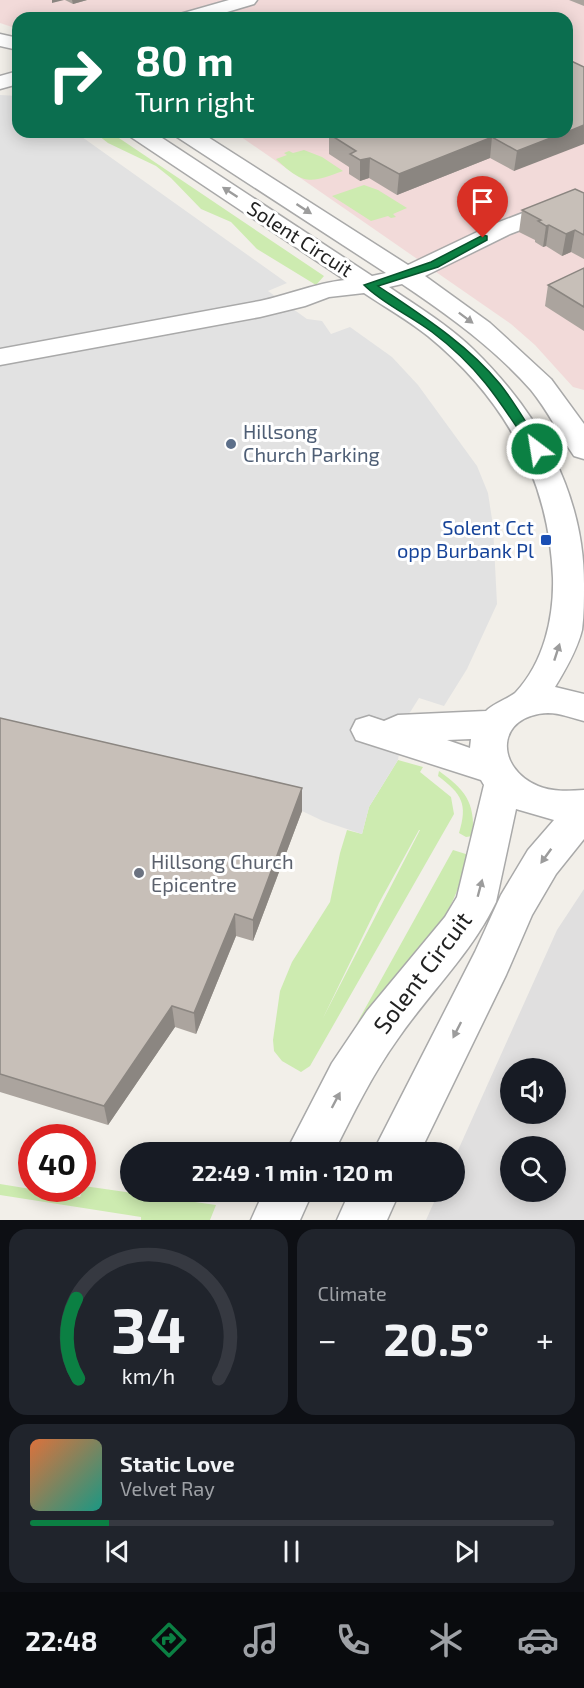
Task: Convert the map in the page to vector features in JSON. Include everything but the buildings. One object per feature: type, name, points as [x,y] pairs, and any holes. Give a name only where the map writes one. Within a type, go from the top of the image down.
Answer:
[{"type":"street","points":[[207,12],[248,0]]},
{"type":"street","name":"Solent Circuit","points":[[148,138],[359,286],[436,330],[469,357],[496,387],[537,449],[554,489],[566,533],[569,578],[567,620],[554,662],[528,702]]},
{"type":"street","name":"Solent Circuit","points":[[201,138],[405,274],[470,321],[501,346],[532,377],[582,440]]},
{"type":"street","points":[[0,357],[260,309],[296,301],[324,290],[359,286],[405,274],[434,264],[460,249],[554,207],[577,204]]},
{"type":"street","points":[[0,370],[58,362],[293,316],[342,298],[359,286]]},
{"type":"street","points":[[499,776],[488,750],[490,734],[495,724],[511,709],[528,702],[548,700],[568,702],[584,708]]},
{"type":"street","points":[[495,724],[369,730],[499,776],[522,796],[544,805],[569,807],[584,805]]},
{"type":"street","name":"Solent Circuit","points":[[314,1142],[348,1078],[382,1025],[459,930],[476,902],[499,776]]},
{"type":"street","name":"Solent Circuit","points":[[401,1142],[492,962],[515,907],[542,862],[584,812]]},
{"type":"street","points":[[275,1220],[284,1202]]},
{"type":"street","points":[[361,1220],[370,1202]]},
{"type":"shaded area","points":[[0,0],[584,0],[584,390],[573,387],[535,345],[511,324],[243,138],[573,138],[573,12],[12,12],[12,27],[0,23]]},
{"type":"shaded area","name":"Hillsong Church Parking","points":[[0,95],[12,96],[12,138],[83,138],[287,283],[268,291],[307,319],[322,321],[331,334],[350,327],[392,357],[418,385],[477,466],[488,493],[493,526],[497,604],[467,669],[444,706],[419,698],[404,722],[398,760],[369,807],[362,834],[323,821],[302,811],[0,739]]},
{"type":"shaded area","points":[[584,889],[584,1220],[426,1220],[434,1202],[465,1202],[465,1142],[462,1142],[557,930]]},
{"type":"green space","points":[[102,138],[119,138],[324,276],[316,285],[257,249],[231,222],[201,209],[156,166]]},
{"type":"green space","points":[[304,150],[322,157],[343,171],[324,178],[309,180],[294,174],[276,159],[287,155],[284,153],[289,151],[293,153]]},
{"type":"green space","points":[[364,185],[378,190],[407,208],[393,214],[396,217],[388,216],[371,221],[332,196]]},
{"type":"green space","points":[[398,760],[423,767],[420,772],[451,797],[454,814],[310,1066],[301,1072],[282,1061],[274,1051],[273,1040],[280,991],[292,962],[330,902],[347,830],[362,834],[369,807]],"holes":[[[420,830],[323,1018],[379,903]]]},
{"type":"green space","points":[[439,771],[456,784],[467,798],[472,814],[473,836],[466,837],[459,833],[463,814],[461,800],[453,788],[438,776]]},
{"type":"green space","points":[[453,850],[469,855],[448,910],[419,952],[357,1023]]},
{"type":"green space","points":[[0,1184],[18,1187],[18,1198],[0,1195]]},
{"type":"green space","points":[[96,1188],[120,1191],[120,1202],[195,1202],[216,1205],[210,1220],[141,1220],[141,1217],[45,1202],[96,1202]]},
{"type":"place","name":"Hillsong Church Parking","points":[[231,444]]},
{"type":"place","name":"Solent Cct opp Burbank Pl","points":[[546,540]]},
{"type":"place","name":"Hillsong Church Epicentre","points":[[139,873]]},
{"type":"route","points":[[483,238],[434,264],[370,285],[436,330],[469,357],[516,414],[537,449]]}]
